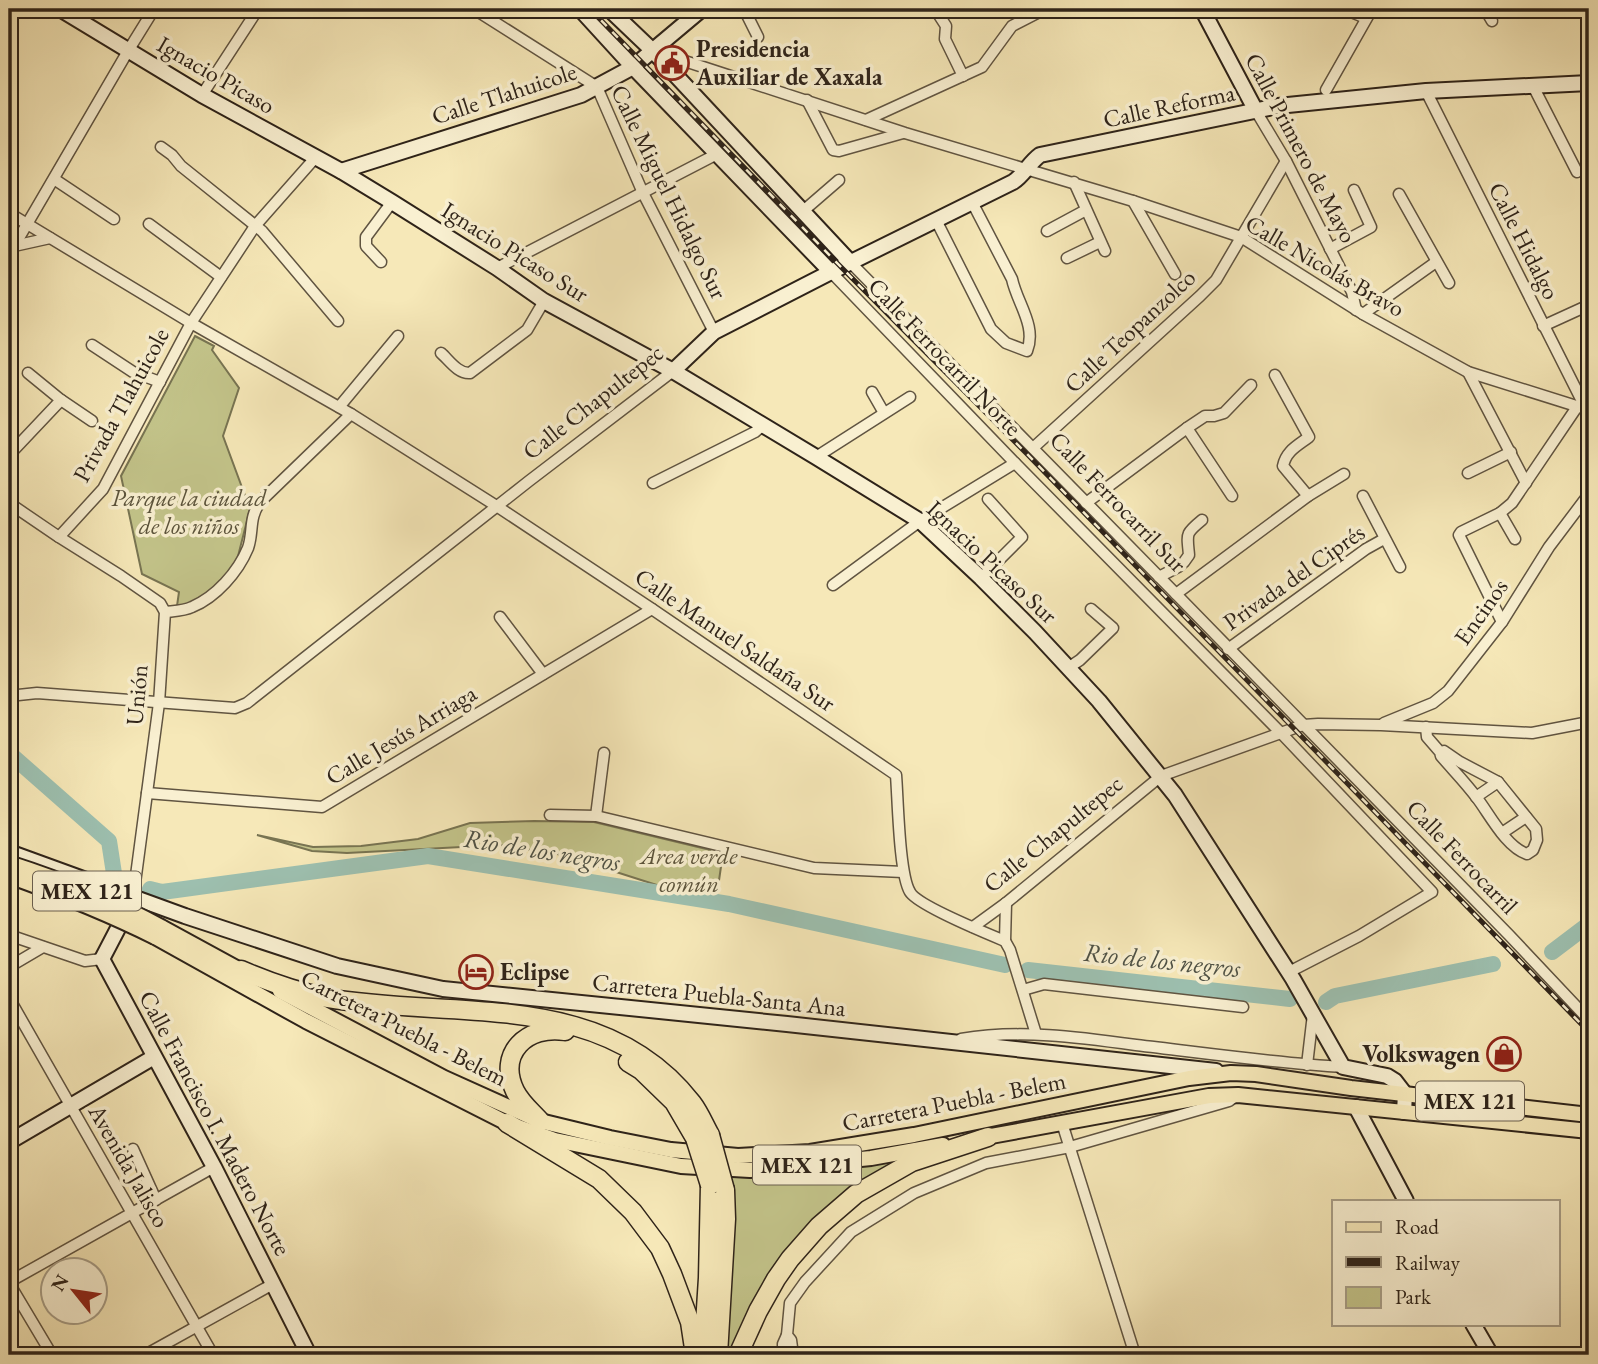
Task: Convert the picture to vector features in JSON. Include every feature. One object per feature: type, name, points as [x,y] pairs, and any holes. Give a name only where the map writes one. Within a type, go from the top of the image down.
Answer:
[{"type":"highway","points":[[241,970],[285,987],[327,998],[500,1012],[587,1029],[608,1036],[666,1074],[693,1104],[726,1219],[718,1355]]},
{"type":"highway","points":[[540,1121],[515,1090],[509,1062],[516,1047],[526,1038],[542,1031],[555,1030],[570,1032],[596,1043],[642,1070],[703,1136]]},
{"type":"highway","points":[[507,1123],[599,1179],[633,1212],[660,1248],[672,1274],[690,1321],[695,1355]]},
{"type":"highway","points":[[738,1355],[776,1279],[819,1226],[856,1195],[912,1162],[988,1137]]},
{"type":"highway","points":[[703,1355],[718,1188]]},
{"type":"main road","name":"Ignacio Picaso","points":[[60,9],[202,95],[315,158]]},
{"type":"main road","name":"Calle Ferrocarril Norte","points":[[580,9],[831,272]]},
{"type":"main road","name":"Calle Ferrocarril Sur","points":[[609,9],[653,51],[850,262]]},
{"type":"main road","name":"Calle Tlahuicole","points":[[341,172],[581,95],[633,67],[702,9]]},
{"type":"main road","name":"Calle Primero de Mayo","points":[[1202,9],[1256,111]]},
{"type":"main road","name":"Calle Reforma","points":[[831,272],[1013,182],[1022,176],[1040,155],[1278,106],[1426,90],[1589,83]]},
{"type":"main road","name":"Ignacio Picaso Sur","points":[[315,158],[393,202],[544,301],[673,371],[920,521],[1035,632],[1099,701],[1161,776],[1289,972],[1343,1067]]},
{"type":"main road","name":"Calle Chapultepec","points":[[673,371],[714,332],[831,272]]},
{"type":"main road","name":"Carretera Puebla-Santa Ana","points":[[9,852],[133,898],[337,966],[443,989],[1231,1073]]},
{"type":"main road","name":"Carretera Puebla - Belem","points":[[9,863],[101,897],[306,1021],[507,1123],[555,1140],[681,1166],[750,1170],[871,1158],[1209,1096],[1238,1095],[1589,1130]]},
{"type":"main road","name":"Carretera Puebla - Belem","points":[[9,876],[158,932],[241,970],[444,1078],[540,1121],[671,1150],[738,1156],[810,1152],[914,1135],[1189,1078],[1231,1073],[1589,1115]]},
{"type":"main road","points":[[9,883],[23,888],[47,890]]},
{"type":"main road","points":[[102,959],[133,898]]},
{"type":"main road","name":"Calle Francisco I. Madero Norte","points":[[102,959],[214,1167],[309,1355]]},
{"type":"main road","points":[[9,1142],[155,1057]]},
{"type":"main road","points":[[1343,1067],[1387,1076],[1395,1081],[1405,1094],[1404,1112]]},
{"type":"main road","points":[[1356,1107],[1405,1200]]},
{"type":"main road","points":[[1474,1326],[1491,1355]]},
{"type":"street","points":[[11,250],[154,9]]},
{"type":"street","points":[[202,95],[258,9]]},
{"type":"street","name":"Calle Miguel Hidalgo Sur","points":[[474,9],[597,87],[643,193],[714,332]]},
{"type":"street","points":[[744,9],[758,37]]},
{"type":"street","points":[[935,9],[946,26],[945,39],[962,76]]},
{"type":"street","points":[[866,120],[982,67],[1012,26],[1045,9]]},
{"type":"street","points":[[1326,90],[1369,13],[1344,9]]},
{"type":"street","points":[[1485,9],[1492,21]]},
{"type":"street","name":"Calle Nicolás Bravo","points":[[653,51],[1241,237],[1359,312],[1468,372],[1584,409]]},
{"type":"street","points":[[1533,86],[1577,172]]},
{"type":"street","name":"Calle Hidalgo","points":[[1426,90],[1584,409]]},
{"type":"street","points":[[807,100],[833,150],[839,151],[905,132]]},
{"type":"street","name":"Calle Primero de Mayo","points":[[1256,111],[1286,161],[1352,292],[1359,312]]},
{"type":"street","points":[[161,146],[181,166],[262,231],[338,321]]},
{"type":"street","points":[[497,268],[717,154]]},
{"type":"street","points":[[191,323],[255,226],[315,158]]},
{"type":"street","name":"Calle Teopanzolco","points":[[1033,448],[1216,280],[1286,161]]},
{"type":"street","points":[[54,179],[114,219]]},
{"type":"street","points":[[802,212],[839,180]]},
{"type":"street","points":[[1067,258],[1102,246],[1074,182]]},
{"type":"street","points":[[1330,249],[1371,228],[1354,190]]},
{"type":"street","points":[[1399,194],[1449,283]]},
{"type":"street","points":[[1133,201],[1175,274]]},
{"type":"street","points":[[381,262],[366,246],[366,237],[393,202]]},
{"type":"street","points":[[936,220],[991,329],[1006,344],[1027,351],[1030,336],[1028,322],[1012,279],[972,202]]},
{"type":"street","points":[[1047,231],[1086,210]]},
{"type":"street","name":"Calle Manuel Saldaña Sur","points":[[9,213],[191,323],[351,414],[498,507],[896,775],[904,872],[910,893],[928,905],[1005,942]]},
{"type":"street","points":[[149,224],[221,276]]},
{"type":"street","points":[[11,250],[50,238]]},
{"type":"street","name":"Calle Ferrocarril Sur","points":[[850,262],[1303,725]]},
{"type":"street","points":[[1359,312],[1436,262]]},
{"type":"street","name":"Calle Ferrocarril Norte","points":[[831,272],[1281,733]]},
{"type":"street","points":[[441,353],[461,372],[470,373],[527,330],[544,301]]},
{"type":"street","points":[[1543,326],[1589,305]]},
{"type":"street","name":"Privada Tlahuicole","points":[[59,537],[103,489],[191,323]]},
{"type":"street","points":[[339,407],[398,337]]},
{"type":"street","points":[[92,345],[133,372],[160,382]]},
{"type":"street","name":"Calle Chapultepec","points":[[9,696],[37,693],[234,708],[247,704],[673,371]]},
{"type":"street","points":[[1468,372],[1526,483]]},
{"type":"street","points":[[28,373],[92,421]]},
{"type":"street","points":[[1275,375],[1309,437],[1288,453],[1283,466],[1308,496]]},
{"type":"street","points":[[1086,503],[1167,441],[1205,416],[1224,412],[1251,386]]},
{"type":"street","points":[[872,392],[884,413]]},
{"type":"street","points":[[816,457],[910,397]]},
{"type":"street","points":[[10,452],[61,400]]},
{"type":"street","points":[[1502,622],[1460,538],[1461,532],[1500,513],[1512,503],[1584,409]]},
{"type":"street","points":[[9,503],[121,576],[162,607],[190,608],[215,594],[238,566],[248,547],[254,510],[261,501],[351,414]]},
{"type":"street","points":[[653,483],[755,432],[763,425]]},
{"type":"street","points":[[1187,428],[1232,496]]},
{"type":"street","points":[[1468,472],[1511,452]]},
{"type":"street","points":[[833,585],[920,521],[1015,463]]},
{"type":"street","points":[[1176,594],[1308,496],[1344,474]]},
{"type":"street","name":"Encinos","points":[[1381,725],[1433,703],[1448,691],[1502,622],[1549,547],[1589,494]]},
{"type":"street","points":[[1363,496],[1400,567]]},
{"type":"street","points":[[981,578],[1022,537],[988,499]]},
{"type":"street","points":[[1500,513],[1515,539]]},
{"type":"street","points":[[1158,577],[1184,562],[1189,555],[1187,535],[1202,520]]},
{"type":"street","name":"Privada del Ciprés","points":[[1228,649],[1366,549],[1384,539]]},
{"type":"street","name":"Unión","points":[[133,898],[159,703],[162,607]]},
{"type":"street","name":"Calle Jesús Arriaga","points":[[147,793],[322,807],[652,609]]},
{"type":"street","points":[[1068,668],[1113,628],[1091,609]]},
{"type":"street","points":[[500,617],[543,674]]},
{"type":"street","name":"Calle Chapultepec","points":[[973,927],[1161,776],[1303,725],[1381,725],[1532,733],[1589,722]]},
{"type":"street","name":"Calle Ferrocarril","points":[[1303,725],[1589,1020]]},
{"type":"street","points":[[1426,727],[1427,737],[1440,751],[1441,756],[1456,766],[1497,782],[1536,829],[1537,840],[1533,850],[1527,854],[1518,851],[1502,833],[1456,766]]},
{"type":"street","name":"Calle Ferrocarril","points":[[1281,733],[1432,892],[1359,936],[1289,972]]},
{"type":"street","points":[[596,816],[604,754]]},
{"type":"street","points":[[1476,797],[1497,782]]},
{"type":"street","points":[[550,815],[596,816],[814,868],[904,872]]},
{"type":"street","points":[[1502,833],[1526,817]]},
{"type":"street","points":[[1006,903],[1005,942],[1010,950],[1036,1034]]},
{"type":"street","points":[[9,935],[85,961],[102,959]]},
{"type":"street","points":[[9,967],[43,947]]},
{"type":"street","points":[[1023,990],[1044,984],[1243,1007]]},
{"type":"street","name":"Avenida Jalisco","points":[[9,998],[213,1355]]},
{"type":"street","points":[[1307,1065],[1313,1014]]},
{"type":"street","points":[[9,1022],[18,1015]]},
{"type":"street","points":[[942,1042],[981,1035],[1036,1034],[1343,1067]]},
{"type":"street","points":[[783,1355],[790,1303],[804,1282],[851,1232],[914,1193],[986,1163],[1070,1147],[1229,1101],[1238,1095]]},
{"type":"street","points":[[1062,1123],[1135,1355]]},
{"type":"street","points":[[134,1149],[156,1199]]},
{"type":"street","points":[[52,1355],[9,1282],[214,1167]]},
{"type":"street","points":[[145,1355],[273,1284]]},
{"type":"street","points":[[787,1335],[791,1340],[793,1355]]},
{"type":"green space","name":"Parque la ciudad de los niños","points":[[195,336],[214,346],[212,350],[239,388],[223,436],[250,509],[236,564],[211,594],[190,606],[177,606],[179,592],[142,574],[121,476]]},
{"type":"green space","name":"Area verde común","points":[[594,822],[723,853],[716,901],[688,895],[563,855],[500,845],[347,853],[312,851],[257,835],[313,847],[361,846],[418,839],[470,823]]},
{"type":"green space","points":[[911,1159],[864,1185],[745,1318],[729,1355],[722,1355],[728,1174],[782,1176]]},
{"type":"waterway","name":"Rio de los negros","points":[[9,753],[109,841],[115,880],[125,883]]},
{"type":"waterway","name":"Rio de los negros","points":[[150,889],[162,892],[428,856],[729,904],[1005,965]]},
{"type":"waterway","name":"Rio de los negros","points":[[1552,952],[1589,924]]},
{"type":"waterway","name":"Rio de los negros","points":[[1326,1002],[1335,996],[1493,964]]},
{"type":"waterway","name":"Rio de los negros","points":[[1028,970],[1290,999]]},
{"type":"railway","points":[[590,9],[1589,1032]]},
{"type":"place","name":"Presidencia Auxiliar de Xaxala","points":[[672,63]]},
{"type":"place","name":"Eclipse","points":[[476,972]]},
{"type":"place","name":"Volkswagen","points":[[1504,1054]]}]
